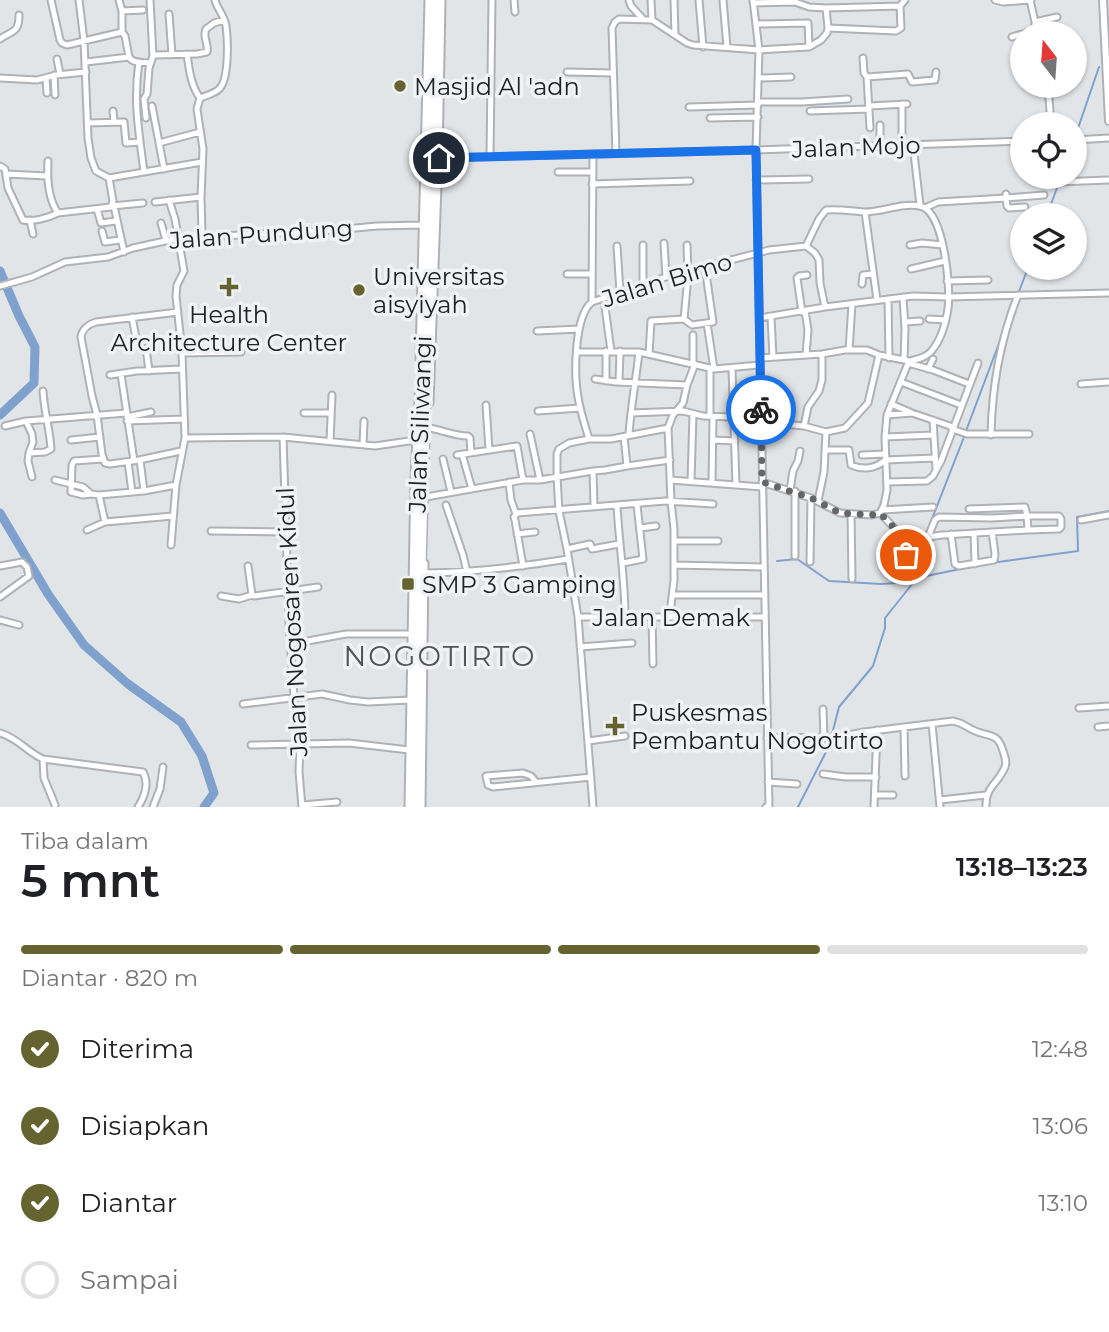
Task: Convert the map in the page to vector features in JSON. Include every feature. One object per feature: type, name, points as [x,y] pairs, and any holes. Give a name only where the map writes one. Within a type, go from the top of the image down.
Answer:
[{"type":"highway","name":"Jalan Siliwangi","points":[[418,606],[416,477],[430,0]]},
{"type":"highway","name":"Jalan Siliwangi","points":[[419,807],[418,606],[435,198],[440,0]]},
{"type":"highway","name":"Jalan Siliwangi","points":[[410,807],[417,670]]},
{"type":"main road","points":[[1103,0],[1109,121]]},
{"type":"street","points":[[51,0],[61,42],[66,45],[122,32]]},
{"type":"street","points":[[79,0],[86,62],[89,151],[93,167],[109,178],[202,162]]},
{"type":"street","points":[[119,0],[122,32],[129,57],[132,61],[150,63]]},
{"type":"street","points":[[146,118],[144,99],[153,55],[150,0]]},
{"type":"street","points":[[200,98],[219,90],[225,78],[226,25],[215,0]]},
{"type":"street","points":[[410,807],[408,750],[411,634],[425,573],[435,198],[439,158],[440,0]]},
{"type":"street","points":[[490,156],[492,0]]},
{"type":"street","points":[[514,0],[514,12]]},
{"type":"street","points":[[629,0],[643,19]]},
{"type":"street","points":[[651,0],[652,20]]},
{"type":"street","points":[[674,0],[675,35]]},
{"type":"street","points":[[699,0],[703,47]]},
{"type":"street","points":[[723,0],[727,47]]},
{"type":"street","points":[[858,7],[859,0]]},
{"type":"street","points":[[828,28],[896,31],[901,26],[900,6],[905,0]]},
{"type":"street","points":[[995,0],[1028,0],[1035,21]]},
{"type":"street","points":[[767,807],[756,180],[759,50],[753,2],[795,1],[810,7],[826,8],[887,3],[900,6]]},
{"type":"street","points":[[809,47],[810,7]]},
{"type":"street","points":[[616,153],[613,24],[619,19],[652,20],[687,43],[703,47],[759,50],[809,47],[821,40],[828,28],[826,8]]},
{"type":"street","points":[[121,11],[143,10]]},
{"type":"street","points":[[169,14],[172,55]]},
{"type":"street","points":[[0,39],[15,32],[19,15]]},
{"type":"street","points":[[1039,21],[1057,17]]},
{"type":"street","points":[[153,55],[207,52],[205,29],[224,20]]},
{"type":"street","points":[[757,24],[808,23]]},
{"type":"street","points":[[187,54],[192,81],[200,98]]},
{"type":"street","points":[[86,62],[129,57]]},
{"type":"street","points":[[863,58],[870,128]]},
{"type":"street","points":[[55,95],[57,59]]},
{"type":"street","points":[[139,62],[135,88],[144,172]]},
{"type":"street","points":[[0,78],[37,80],[86,72]]},
{"type":"street","points":[[567,72],[614,74]]},
{"type":"street","points":[[867,77],[908,74],[912,82],[931,81],[936,79],[936,72]]},
{"type":"street","points":[[759,78],[791,77]]},
{"type":"street","points":[[46,78],[47,93]]},
{"type":"street","points":[[200,98],[197,109],[203,149],[202,236]]},
{"type":"street","points":[[689,107],[848,99]]},
{"type":"street","points":[[810,111],[904,104],[902,145]]},
{"type":"street","points":[[152,106],[164,169]]},
{"type":"street","points":[[113,111],[114,122]]},
{"type":"street","points":[[137,119],[155,117]]},
{"type":"street","points":[[710,118],[758,117]]},
{"type":"street","points":[[88,123],[124,122],[126,143],[139,142]]},
{"type":"street","points":[[880,125],[880,145]]},
{"type":"street","points":[[159,143],[200,132]]},
{"type":"street","points":[[1087,139],[1109,138]]},
{"type":"street","name":"Jalan Mojo","points":[[439,158],[1010,141]]},
{"type":"street","points":[[907,361],[923,357],[932,351],[948,311],[943,245],[934,218],[923,207],[913,145]]},
{"type":"street","points":[[592,302],[593,154]]},
{"type":"street","points":[[48,161],[47,176],[54,207],[58,213]]},
{"type":"street","points":[[0,166],[4,167],[8,188],[24,221],[58,213],[143,203]]},
{"type":"street","points":[[558,172],[593,172]]},
{"type":"street","points":[[6,174],[47,176]]},
{"type":"street","points":[[109,178],[124,252]]},
{"type":"street","points":[[756,180],[809,179]]},
{"type":"street","points":[[416,477],[422,225],[426,180]]},
{"type":"street","points":[[1087,180],[1109,180]]},
{"type":"street","points":[[592,184],[690,181]]},
{"type":"street","points":[[825,307],[818,260],[815,253],[806,246],[826,210],[865,212],[907,205],[923,207],[938,202],[1044,195]]},
{"type":"street","points":[[1006,196],[1007,206],[1010,208]]},
{"type":"street","points":[[155,202],[201,197]]},
{"type":"street","points":[[169,200],[175,217],[184,271],[177,285],[185,438],[176,485],[172,545]]},
{"type":"street","points":[[97,209],[101,223],[116,221]]},
{"type":"street","points":[[865,212],[877,300]]},
{"type":"street","points":[[30,220],[33,234]]},
{"type":"street","points":[[162,223],[166,240]]},
{"type":"street","name":"Jalan Pundung","points":[[0,286],[23,280],[65,262],[108,257],[179,238],[422,225]]},
{"type":"street","points":[[102,231],[108,257]]},
{"type":"street","points":[[105,242],[120,240]]},
{"type":"street","points":[[664,243],[666,276]]},
{"type":"street","points":[[910,246],[922,243],[943,245]]},
{"type":"street","points":[[643,245],[643,284]]},
{"type":"street","points":[[684,319],[687,245]]},
{"type":"street","points":[[617,246],[620,292]]},
{"type":"street","name":"Jalan Bimo","points":[[589,439],[576,384],[579,330],[586,307],[592,302],[666,276],[758,253],[806,246]]},
{"type":"street","points":[[911,269],[945,261]]},
{"type":"street","points":[[649,354],[651,321],[684,319],[692,325],[713,322],[705,267]]},
{"type":"street","points":[[567,274],[592,274]]},
{"type":"street","points":[[862,284],[863,275],[873,274]]},
{"type":"street","points":[[806,355],[808,330],[797,278],[807,275]]},
{"type":"street","points":[[947,282],[988,280]]},
{"type":"street","points":[[759,318],[903,297],[1109,293]]},
{"type":"street","points":[[991,435],[995,380],[1002,338],[1016,295]]},
{"type":"street","points":[[881,512],[887,482],[887,415],[907,361],[903,297]]},
{"type":"street","points":[[888,299],[889,358]]},
{"type":"street","points":[[849,350],[852,304]]},
{"type":"street","points":[[605,307],[608,351],[606,381]]},
{"type":"street","points":[[178,312],[96,322],[88,325],[81,334],[103,459],[107,464],[181,451]]},
{"type":"street","points":[[132,317],[136,338]]},
{"type":"street","points":[[771,317],[774,357]]},
{"type":"street","points":[[929,319],[946,320]]},
{"type":"street","points":[[905,322],[920,321]]},
{"type":"street","points":[[707,323],[712,369],[712,482]]},
{"type":"street","points":[[537,331],[579,330]]},
{"type":"street","points":[[672,617],[674,541],[668,428],[673,415],[683,403],[694,364],[693,335]]},
{"type":"street","points":[[146,348],[149,371]]},
{"type":"street","points":[[578,352],[639,352],[712,369],[732,369],[774,357],[867,350],[907,361],[969,384]]},
{"type":"street","points":[[619,382],[620,351]]},
{"type":"street","points":[[182,353],[241,352]]},
{"type":"street","points":[[627,466],[627,436],[639,352]]},
{"type":"street","points":[[804,426],[808,407],[819,391],[822,380],[822,354]]},
{"type":"street","points":[[761,422],[804,426],[826,432],[845,428],[868,403],[879,355]]},
{"type":"street","points":[[928,369],[933,359]]},
{"type":"street","points":[[887,482],[927,481],[933,476],[978,363]]},
{"type":"street","points":[[110,375],[182,369]]},
{"type":"street","points":[[732,369],[736,484]]},
{"type":"street","points":[[121,374],[134,461],[144,491]]},
{"type":"street","points":[[595,379],[687,385]]},
{"type":"street","points":[[901,382],[961,405]]},
{"type":"street","points":[[1081,384],[1109,383]]},
{"type":"street","points":[[29,453],[51,450],[43,391]]},
{"type":"street","points":[[330,441],[332,395]]},
{"type":"street","points":[[891,404],[966,434],[1029,434]]},
{"type":"street","points":[[486,405],[489,450]]},
{"type":"street","points":[[631,413],[677,411],[712,416],[733,414],[761,405]]},
{"type":"street","points":[[538,411],[580,408]]},
{"type":"street","points":[[127,417],[151,412]]},
{"type":"street","points":[[304,413],[331,412]]},
{"type":"street","points":[[887,415],[912,413]]},
{"type":"street","points":[[691,481],[694,414]]},
{"type":"street","points":[[5,426],[26,421],[97,415],[184,419]]},
{"type":"street","points":[[933,420],[936,470]]},
{"type":"street","points":[[26,421],[33,442],[28,461],[32,477]]},
{"type":"street","points":[[363,445],[364,421]]},
{"type":"street","points":[[429,428],[454,436],[468,436],[471,453]]},
{"type":"street","points":[[593,807],[578,617],[559,511],[557,454],[559,449],[569,443],[611,439],[668,428]]},
{"type":"street","points":[[818,501],[821,494],[826,432]]},
{"type":"street","points":[[530,433],[540,480]]},
{"type":"street","points":[[885,437],[934,435]]},
{"type":"street","points":[[71,440],[100,436]]},
{"type":"street","points":[[185,438],[283,437],[375,446],[416,440]]},
{"type":"street","name":"Jalan Nogosaren Kidul","points":[[283,437],[288,590],[302,806]]},
{"type":"street","points":[[713,440],[734,441]]},
{"type":"street","points":[[472,489],[460,454],[518,447],[523,480]]},
{"type":"street","points":[[826,450],[849,450],[851,465],[860,469],[882,464],[885,457]]},
{"type":"street","points":[[795,556],[792,491],[793,471],[800,451]]},
{"type":"street","points":[[862,455],[934,458]]},
{"type":"street","points":[[73,485],[74,461],[103,459]]},
{"type":"street","points":[[443,459],[451,492]]},
{"type":"street","points":[[426,497],[509,482],[540,480],[670,460]]},
{"type":"street","points":[[132,492],[134,461]]},
{"type":"street","points":[[593,471],[594,506]]},
{"type":"street","points":[[55,480],[83,487],[91,494],[99,495],[176,485]]},
{"type":"street","points":[[670,480],[762,485],[792,491],[835,511],[851,514],[872,515],[933,507]]},
{"type":"street","points":[[509,482],[523,566]]},
{"type":"street","points":[[99,495],[105,522]]},
{"type":"street","points":[[810,562],[811,498]]},
{"type":"street","points":[[516,514],[671,501],[713,504]]},
{"type":"street","points":[[446,505],[467,572]]},
{"type":"street","points":[[623,563],[643,559],[638,505]]},
{"type":"street","points":[[617,506],[625,617]]},
{"type":"street","points":[[969,509],[1025,507],[1028,530]]},
{"type":"street","points":[[881,512],[896,529],[908,553],[903,557],[901,572]]},
{"type":"street","points":[[851,514],[852,579]]},
{"type":"street","points":[[1081,520],[1109,515]]},
{"type":"street","points":[[87,530],[105,522],[173,516]]},
{"type":"street","points":[[902,540],[925,538],[951,534],[1059,528],[1061,519],[1059,516],[939,517],[925,538]]},
{"type":"street","points":[[640,528],[656,526]]},
{"type":"street","points":[[211,531],[286,532]]},
{"type":"street","points":[[517,534],[535,532]]},
{"type":"street","points":[[951,534],[957,566],[994,560],[992,532]]},
{"type":"street","points":[[974,533],[975,564]]},
{"type":"street","points":[[674,541],[718,541]]},
{"type":"street","points":[[567,549],[590,544],[592,549],[619,544]]},
{"type":"street","points":[[425,573],[467,572],[568,559]]},
{"type":"street","points":[[0,597],[29,576],[27,567],[22,562],[1,564]]},
{"type":"street","points":[[674,565],[764,567]]},
{"type":"street","points":[[248,566],[252,595]]},
{"type":"street","points":[[221,596],[239,598],[318,587]]},
{"type":"street","points":[[673,595],[765,596]]},
{"type":"street","points":[[418,606],[419,807]]},
{"type":"street","name":"Jalan Demak","points":[[578,617],[765,617]]},
{"type":"street","points":[[652,617],[653,664]]},
{"type":"street","points":[[0,621],[19,625]]},
{"type":"street","points":[[291,644],[346,634],[411,634]]},
{"type":"street","points":[[580,647],[632,643]]},
{"type":"street","points":[[243,704],[322,694],[366,701],[410,700]]},
{"type":"street","points":[[1079,708],[1109,706]]},
{"type":"street","points":[[823,709],[825,738]]},
{"type":"street","points":[[767,738],[825,738],[953,721],[963,723],[974,730],[996,737],[1006,765],[986,795],[986,807]]},
{"type":"street","points":[[932,724],[940,804],[986,795]]},
{"type":"street","points":[[1098,727],[1109,726]]},
{"type":"street","points":[[904,727],[905,776]]},
{"type":"street","points":[[874,807],[877,730]]},
{"type":"street","points":[[0,733],[16,739],[43,759],[143,772],[146,788],[138,807]]},
{"type":"street","points":[[588,741],[625,736]]},
{"type":"street","points":[[251,745],[349,743],[408,750]]},
{"type":"street","points":[[43,759],[44,778],[55,805]]},
{"type":"street","points":[[153,807],[160,789],[163,767]]},
{"type":"street","points":[[536,782],[523,772],[486,776],[490,787],[591,777]]},
{"type":"street","points":[[823,774],[876,777]]},
{"type":"street","points":[[768,782],[797,784]]},
{"type":"street","points":[[875,795],[893,795]]},
{"type":"street","points":[[302,806],[337,802]]},
{"type":"waterway","points":[[1084,112],[1099,67]]},
{"type":"waterway","points":[[1051,203],[1057,189]]},
{"type":"waterway","points":[[0,271],[35,347],[34,383],[0,415]]},
{"type":"waterway","points":[[1018,294],[1023,280]]},
{"type":"waterway","points":[[966,431],[1001,338]]},
{"type":"waterway","points":[[928,529],[964,437]]},
{"type":"waterway","points":[[798,807],[829,746],[839,707],[873,666],[885,628],[885,618],[917,578],[984,564],[1078,551],[1077,517],[1109,511]]},
{"type":"waterway","points":[[0,513],[48,594],[84,645],[128,684],[181,722],[202,756],[214,793],[204,807]]},
{"type":"waterway","points":[[919,576],[918,557],[924,541]]},
{"type":"waterway","points":[[777,561],[797,559],[829,581],[881,584],[912,582]]},
{"type":"way so far","points":[[761,410],[762,482],[795,491],[840,513],[880,513],[898,532],[908,553],[906,555]]},
{"type":"place","name":"Masjid Al 'adn","points":[[400,86]]},
{"type":"place","name":"Health Architecture Center","points":[[229,287]]},
{"type":"place","name":"Universitas aisyiyah","points":[[359,290]]},
{"type":"place","name":"SMP 3 Gamping","points":[[408,584]]},
{"type":"place","name":"Puskesmas Pembantu Nogotirto","points":[[615,726]]},
{"type":"district","name":"NOGOTIRTO","points":[[440,656]]},
{"type":"route","points":[[439,158],[756,150],[761,410]]}]
